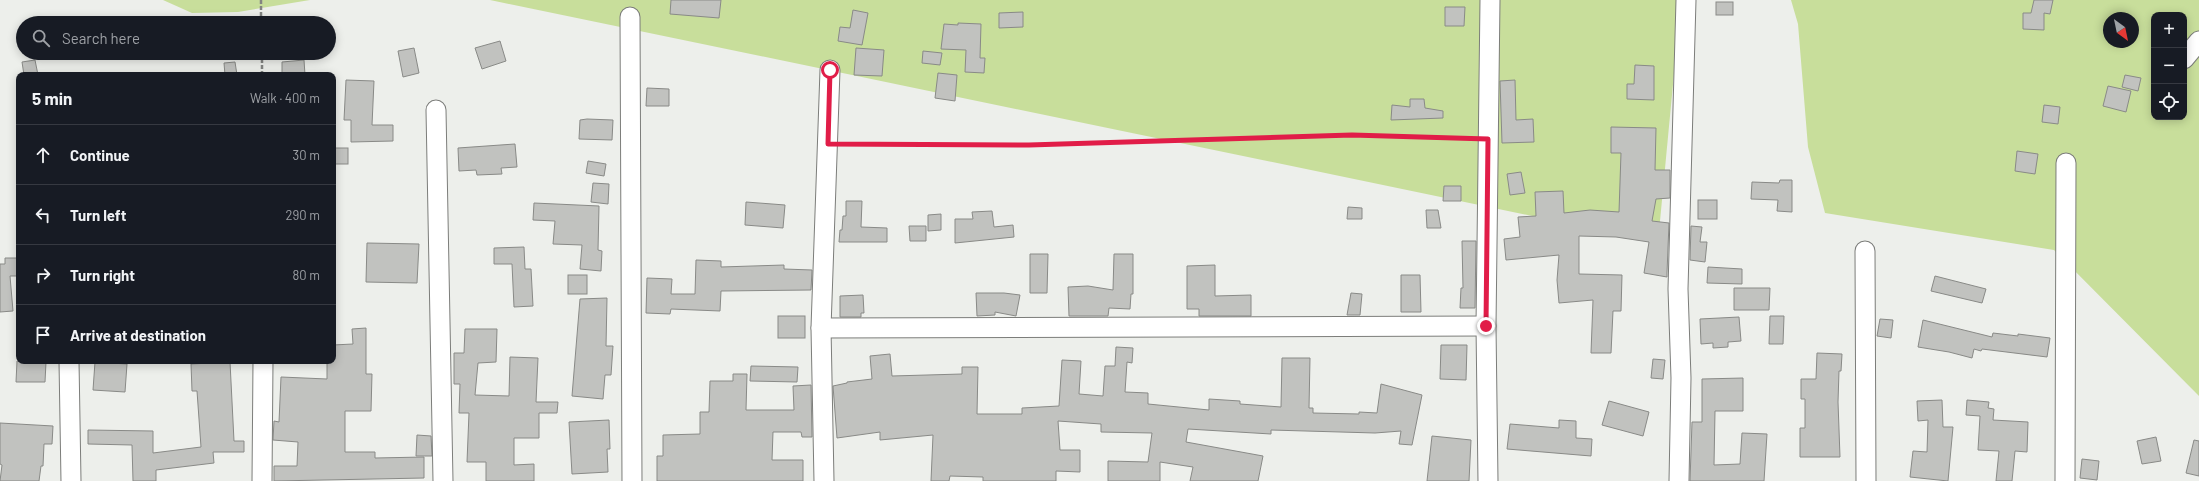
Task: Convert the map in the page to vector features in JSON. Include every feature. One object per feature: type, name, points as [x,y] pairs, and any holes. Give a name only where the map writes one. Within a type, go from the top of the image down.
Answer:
[{"type":"street","points":[[1488,481],[1486,326],[1490,0]]},
{"type":"street","points":[[1679,481],[1681,378],[1678,289],[1686,0]]},
{"type":"street","points":[[630,17],[632,481]]},
{"type":"street","points":[[2187,55],[2199,41]]},
{"type":"street","points":[[824,481],[821,328],[830,70]]},
{"type":"street","points":[[436,110],[443,481]]},
{"type":"street","points":[[2065,481],[2066,163]]},
{"type":"street","points":[[1865,251],[1866,481]]},
{"type":"street","points":[[821,328],[1486,326]]},
{"type":"street","points":[[69,364],[71,481]]},
{"type":"street","points":[[262,481],[263,364]]},
{"type":"path","points":[[261,0],[261,16]]},
{"type":"path","points":[[262,60],[262,72]]},
{"type":"path","points":[[828,144],[1029,145],[1352,135],[1488,139]]},
{"type":"green space","points":[[163,0],[310,0],[238,12],[192,13]]},
{"type":"green space","points":[[490,0],[1681,0],[1658,242]]},
{"type":"green space","points":[[1791,0],[2199,0],[2199,396],[2054,250],[1825,213],[1808,147],[1798,24]]},
{"type":"building","points":[[671,0],[721,0],[719,18],[670,14]]},
{"type":"building","points":[[2034,0],[2053,0],[2050,14],[2044,13],[2044,30],[2023,29],[2023,13],[2031,13]]},
{"type":"building","points":[[1716,2],[1733,2],[1733,15],[1716,15]]},
{"type":"building","points":[[1445,7],[1465,7],[1464,26],[1445,26]]},
{"type":"building","points":[[853,10],[868,13],[862,45],[838,41],[840,27],[850,28]]},
{"type":"building","points":[[1023,12],[1023,27],[999,28],[999,13]]},
{"type":"building","points":[[958,23],[981,24],[980,58],[985,58],[984,73],[965,72],[966,50],[941,49],[944,24],[958,25]]},
{"type":"building","points":[[500,41],[506,61],[482,69],[475,48]]},
{"type":"building","points":[[414,48],[419,73],[403,77],[398,51]]},
{"type":"building","points":[[856,48],[884,50],[882,76],[854,75]]},
{"type":"building","points":[[923,51],[942,53],[940,65],[922,63]]},
{"type":"building","points":[[35,60],[37,72],[24,72],[22,62]]},
{"type":"building","points":[[304,60],[305,72],[282,72],[282,62]]},
{"type":"building","points":[[235,62],[237,72],[225,72],[224,63]]},
{"type":"building","points":[[1635,65],[1654,66],[1654,100],[1627,99],[1627,84],[1634,84]]},
{"type":"building","points":[[938,73],[957,75],[955,101],[935,98]]},
{"type":"building","points":[[2125,75],[2141,78],[2138,91],[2122,87]]},
{"type":"building","points":[[346,80],[374,81],[372,125],[393,125],[393,141],[351,142],[351,120],[344,120]]},
{"type":"building","points":[[1515,80],[1516,120],[1533,119],[1534,142],[1502,143],[1500,81]]},
{"type":"building","points":[[2108,86],[2131,91],[2126,112],[2103,106]]},
{"type":"building","points":[[647,88],[669,89],[669,106],[646,106]]},
{"type":"building","points":[[1410,99],[1424,99],[1425,108],[1443,111],[1443,118],[1391,120],[1392,105],[1410,107]]},
{"type":"building","points":[[2044,105],[2060,107],[2058,124],[2042,122]]},
{"type":"building","points":[[580,120],[613,120],[612,140],[579,139]]},
{"type":"building","points":[[1611,127],[1656,128],[1655,170],[1670,170],[1670,198],[1656,199],[1652,221],[1669,223],[1667,277],[1644,273],[1649,242],[1616,237],[1579,236],[1579,274],[1622,275],[1621,311],[1613,311],[1611,353],[1591,353],[1593,300],[1559,303],[1557,280],[1559,255],[1506,260],[1504,239],[1520,237],[1518,217],[1536,216],[1535,192],[1563,191],[1564,213],[1590,210],[1619,212],[1621,153],[1611,153]]},
{"type":"building","points":[[515,144],[517,167],[501,168],[502,174],[477,175],[476,170],[459,171],[458,148]]},
{"type":"building","points":[[336,148],[348,148],[348,164],[336,164]]},
{"type":"building","points":[[2017,151],[2038,154],[2035,174],[2015,171]]},
{"type":"building","points":[[588,161],[606,164],[604,176],[586,173]]},
{"type":"building","points":[[1521,172],[1525,193],[1510,195],[1507,174]]},
{"type":"building","points":[[1780,180],[1792,180],[1792,212],[1777,211],[1778,200],[1751,199],[1752,182],[1779,183]]},
{"type":"building","points":[[593,183],[609,184],[608,204],[591,202]]},
{"type":"building","points":[[1444,186],[1461,186],[1461,201],[1443,201]]},
{"type":"building","points":[[1698,200],[1717,200],[1717,219],[1698,219]]},
{"type":"building","points":[[846,201],[862,201],[861,227],[887,228],[887,242],[839,242],[843,216],[846,216]]},
{"type":"building","points":[[746,202],[785,205],[783,228],[745,225]]},
{"type":"building","points":[[534,203],[599,206],[598,250],[602,251],[601,271],[580,269],[582,245],[553,244],[555,221],[533,220]]},
{"type":"building","points":[[1348,207],[1362,208],[1362,219],[1347,219]]},
{"type":"building","points":[[1426,210],[1438,210],[1441,228],[1427,228]]},
{"type":"building","points":[[992,211],[994,227],[1013,225],[1014,237],[955,243],[955,219],[973,219],[972,212]]},
{"type":"building","points":[[941,214],[941,230],[928,231],[928,215]]},
{"type":"building","points":[[909,226],[926,226],[926,241],[910,241]]},
{"type":"building","points":[[1691,226],[1702,227],[1700,242],[1707,242],[1705,262],[1690,260]]},
{"type":"building","points":[[1462,241],[1476,241],[1475,308],[1460,308],[1461,288],[1463,288]]},
{"type":"building","points":[[367,243],[419,244],[417,283],[366,282]]},
{"type":"building","points":[[524,247],[525,269],[531,269],[533,306],[514,307],[512,264],[494,264],[494,248]]},
{"type":"building","points":[[1030,254],[1048,254],[1047,293],[1030,293]]},
{"type":"building","points":[[1114,254],[1133,254],[1133,294],[1131,294],[1130,309],[1109,308],[1108,316],[1069,316],[1068,287],[1088,286],[1113,290]]},
{"type":"building","points":[[5,258],[16,258],[16,276],[10,276],[13,311],[0,312],[0,264],[5,264]]},
{"type":"building","points":[[696,260],[721,261],[721,267],[784,265],[784,269],[812,270],[811,290],[721,291],[720,311],[671,309],[670,314],[646,313],[647,278],[672,279],[671,294],[695,294]]},
{"type":"building","points":[[1215,265],[1215,296],[1251,295],[1251,316],[1199,316],[1199,309],[1187,309],[1187,266]]},
{"type":"building","points":[[1708,267],[1742,269],[1742,284],[1707,283]]},
{"type":"building","points":[[568,275],[587,275],[587,294],[568,294]]},
{"type":"building","points":[[1401,275],[1420,275],[1421,312],[1401,312]]},
{"type":"building","points":[[1935,276],[1986,289],[1982,303],[1931,291]]},
{"type":"building","points":[[1734,288],[1770,288],[1769,310],[1734,310]]},
{"type":"building","points":[[976,293],[1004,293],[1020,295],[1016,316],[995,312],[995,315],[977,316]]},
{"type":"building","points":[[1351,293],[1362,294],[1360,315],[1347,315]]},
{"type":"building","points":[[863,295],[864,313],[861,313],[861,317],[840,317],[840,296]]},
{"type":"building","points":[[607,298],[606,346],[613,346],[611,375],[605,375],[603,399],[572,396],[580,299]]},
{"type":"building","points":[[778,316],[805,316],[805,338],[778,338]]},
{"type":"building","points":[[1770,316],[1784,316],[1783,344],[1769,344]]},
{"type":"building","points":[[1739,317],[1741,341],[1728,342],[1728,347],[1713,348],[1713,343],[1701,344],[1700,319]]},
{"type":"building","points":[[1880,319],[1893,320],[1891,338],[1877,336]]},
{"type":"building","points":[[1923,320],[1992,337],[1993,333],[2050,338],[2047,357],[1982,349],[1981,351],[1974,349],[1972,358],[1949,352],[1918,347]]},
{"type":"building","points":[[366,328],[366,374],[372,374],[371,411],[345,411],[345,452],[375,452],[375,458],[424,457],[424,478],[274,481],[274,466],[297,466],[298,442],[273,440],[274,421],[279,422],[281,377],[327,379],[327,364],[336,364],[336,345],[353,344],[352,329]]},
{"type":"building","points":[[465,329],[497,329],[496,362],[478,363],[475,395],[509,396],[510,357],[538,358],[536,402],[558,402],[557,413],[539,413],[539,438],[514,438],[514,465],[534,464],[534,481],[486,481],[486,462],[467,462],[469,413],[459,413],[460,384],[454,384],[454,353],[464,353]]},
{"type":"building","points":[[1441,345],[1467,345],[1466,380],[1440,379]]},
{"type":"building","points":[[1116,347],[1133,348],[1132,363],[1127,362],[1125,392],[1148,393],[1148,404],[1209,410],[1209,399],[1240,401],[1240,404],[1281,407],[1282,358],[1310,358],[1309,408],[1313,408],[1313,413],[1377,413],[1381,384],[1422,395],[1412,445],[1399,444],[1401,431],[1375,433],[1271,430],[1271,434],[1188,429],[1186,442],[1263,456],[1258,481],[1190,481],[1193,467],[1160,462],[1160,481],[1108,481],[1108,461],[1148,462],[1152,433],[1101,432],[1101,424],[1058,421],[1060,450],[1080,450],[1080,472],[1056,471],[1056,481],[983,481],[983,477],[950,476],[949,481],[931,481],[933,435],[880,440],[880,432],[837,438],[833,386],[847,382],[872,379],[870,356],[890,354],[892,376],[962,374],[962,367],[978,367],[977,414],[1022,414],[1022,408],[1059,406],[1062,360],[1081,361],[1079,394],[1103,396],[1105,366],[1115,366]]},
{"type":"building","points":[[1817,353],[1842,354],[1841,371],[1839,371],[1838,402],[1840,457],[1800,457],[1800,428],[1805,428],[1805,399],[1801,399],[1801,379],[1816,379]]},
{"type":"building","points":[[1653,359],[1665,360],[1663,379],[1651,378]]},
{"type":"building","points":[[17,364],[46,364],[45,382],[16,382]]},
{"type":"building","points":[[95,364],[127,364],[125,392],[93,390]]},
{"type":"building","points":[[191,364],[230,364],[234,441],[244,441],[244,452],[213,452],[214,463],[156,470],[156,481],[133,481],[132,445],[88,444],[88,430],[153,431],[153,453],[201,447],[197,391],[192,391]]},
{"type":"building","points":[[751,366],[798,367],[797,382],[750,381]]},
{"type":"building","points":[[733,374],[747,374],[746,410],[794,410],[793,386],[811,385],[812,437],[802,437],[801,432],[773,432],[772,460],[803,460],[803,481],[657,481],[657,456],[663,456],[663,435],[700,434],[700,412],[709,412],[710,381],[733,381]]},
{"type":"building","points":[[1743,378],[1743,411],[1715,411],[1714,465],[1740,464],[1742,433],[1767,434],[1764,481],[1690,481],[1692,422],[1702,422],[1702,379]]},
{"type":"building","points":[[1942,400],[1943,427],[1953,427],[1948,481],[1910,477],[1913,451],[1927,452],[1928,420],[1918,421],[1917,401]]},
{"type":"building","points":[[1967,400],[1989,402],[1988,408],[1994,409],[1993,420],[2028,422],[2027,452],[2015,451],[2012,481],[1996,481],[1999,451],[1978,450],[1980,416],[1966,415]]},
{"type":"building","points":[[1609,401],[1649,412],[1643,436],[1602,425]]},
{"type":"building","points":[[609,420],[610,449],[607,449],[608,472],[572,474],[569,422]]},
{"type":"building","points":[[1559,420],[1576,421],[1576,438],[1592,439],[1591,456],[1507,449],[1510,424],[1559,428]]},
{"type":"building","points":[[0,423],[53,426],[52,444],[44,444],[43,466],[41,466],[39,481],[0,481],[2,465],[0,464]]},
{"type":"building","points":[[417,435],[431,436],[432,456],[416,456]]},
{"type":"building","points":[[1432,436],[1471,440],[1469,481],[1427,481]]},
{"type":"building","points":[[2156,437],[2161,461],[2142,464],[2137,441]]},
{"type":"building","points":[[2194,440],[2199,441],[2199,476],[2186,473]]},
{"type":"building","points":[[2082,459],[2099,461],[2097,480],[2080,478]]},
{"type":"route","points":[[830,70],[828,144],[1029,145],[1352,135],[1488,139],[1486,326]]}]
